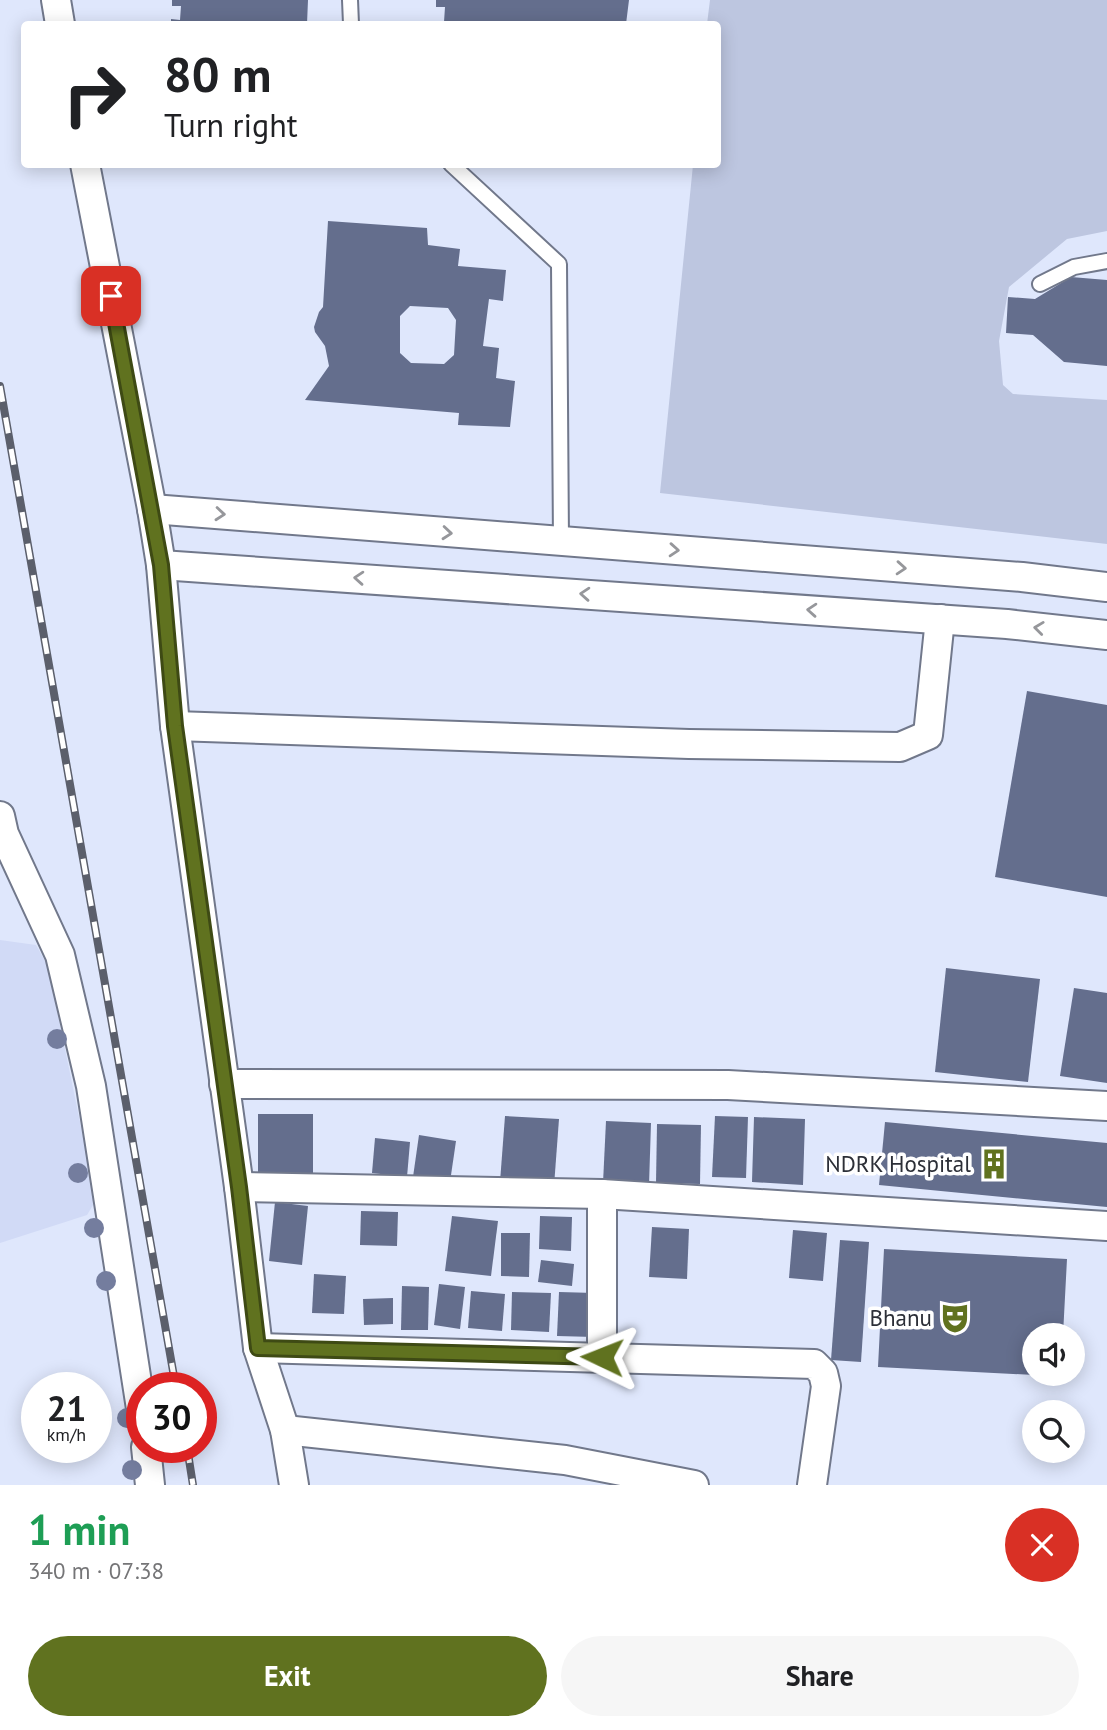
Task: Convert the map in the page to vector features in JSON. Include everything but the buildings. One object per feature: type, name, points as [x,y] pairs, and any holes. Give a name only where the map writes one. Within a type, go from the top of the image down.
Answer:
[{"type":"street","points":[[56,0],[60,21]]},
{"type":"street","points":[[86,168],[161,565],[175,726],[239,1187],[258,1348],[285,1430],[294,1485]]},
{"type":"street","points":[[152,509],[1022,577],[1107,587]]},
{"type":"street","points":[[161,565],[940,619],[1107,635]]},
{"type":"street","points":[[175,726],[676,743],[900,747],[928,735],[940,619]]},
{"type":"street","points":[[0,816],[4,834],[64,968],[91,1086],[135,1372]]},
{"type":"street","points":[[224,1084],[728,1085],[1107,1106]]},
{"type":"street","points":[[239,1187],[602,1194],[1107,1226]]},
{"type":"street","points":[[602,1194],[602,1357]]},
{"type":"street","points":[[258,1348],[814,1364],[823,1373],[825,1386],[812,1485]]},
{"type":"street","points":[[285,1430],[565,1461],[694,1485]]},
{"type":"street","points":[[148,1463],[150,1485]]},
{"type":"lane","points":[[350,0],[351,21]]},
{"type":"lane","points":[[455,168],[559,264],[561,542]]},
{"type":"lane","points":[[1040,284],[1074,267],[1107,261]]},
{"type":"shaded area","points":[[710,0],[1107,0],[1107,231],[1067,239],[1009,287],[999,341],[1003,385],[1013,394],[1107,400],[1107,544],[660,493],[693,168],[721,168],[721,21],[707,21]]},
{"type":"shaded area","points":[[0,940],[36,945],[48,966],[96,1200],[87,1215],[0,1243]]},
{"type":"railway","points":[[0,386],[173,1372]]},
{"type":"railway","points":[[190,1463],[193,1485]]},
{"type":"place","name":"NDRK Hospital","points":[[994,1164]]},
{"type":"place","name":"Bhanu","points":[[955,1318]]},
{"type":"route","points":[[111,296],[161,565],[175,726],[239,1187],[258,1348],[602,1357]]}]
